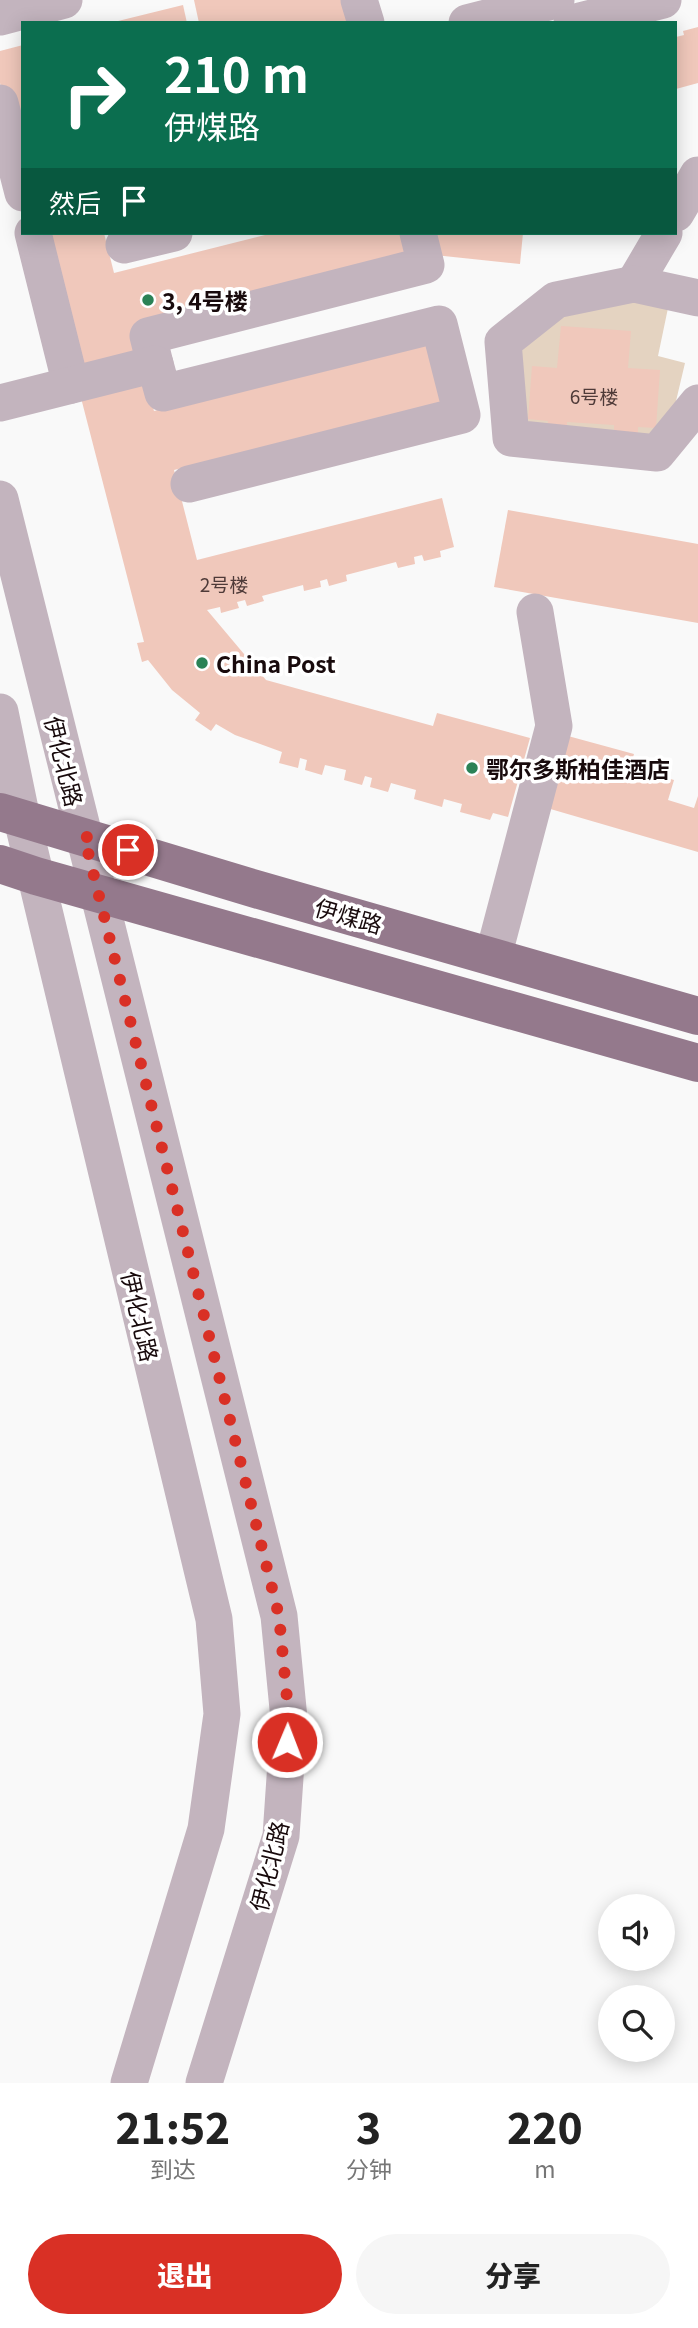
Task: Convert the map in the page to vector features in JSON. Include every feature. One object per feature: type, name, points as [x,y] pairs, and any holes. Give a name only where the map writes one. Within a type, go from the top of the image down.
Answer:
[{"type":"main road","name":"伊煤路","points":[[11,815],[259,890],[698,1016]]},
{"type":"main road","name":"伊煤路","points":[[0,864],[698,1063]]},
{"type":"street","points":[[0,17],[64,0]]},
{"type":"street","points":[[359,0],[365,21]]},
{"type":"street","points":[[475,21],[556,0]]},
{"type":"street","points":[[564,0],[570,21]]},
{"type":"street","points":[[579,21],[663,0]]},
{"type":"street","points":[[0,103],[14,189]]},
{"type":"street","points":[[677,211],[698,175]]},
{"type":"street","points":[[34,235],[71,385]]},
{"type":"street","points":[[124,245],[166,235]]},
{"type":"street","points":[[189,484],[462,415],[439,324],[163,393],[148,336],[426,265],[418,235]]},
{"type":"street","points":[[634,284],[663,235]]},
{"type":"street","points":[[698,298],[634,284],[556,300],[503,342],[511,438],[657,453],[698,403]]},
{"type":"street","points":[[0,402],[155,364]]},
{"type":"street","name":"伊化北路","points":[[0,499],[279,1616],[289,1719],[281,1836],[204,2083]]},
{"type":"street","points":[[493,957],[554,726],[535,612]]},
{"type":"street","name":"伊化北路","points":[[0,712],[11,815],[36,876],[214,1619],[222,1714],[206,1829],[129,2083]]},
{"type":"shaded area","points":[[618,293],[668,308],[658,356],[685,363],[672,418],[650,439],[518,433],[522,350],[551,314]]},
{"type":"building","points":[[194,0],[347,0],[352,21],[199,21]]},
{"type":"building","points":[[183,5],[187,21],[118,21]]},
{"type":"building","points":[[698,27],[698,83],[677,89],[677,37],[684,35],[683,31]]},
{"type":"building","points":[[21,46],[21,165],[0,83],[0,51]]},
{"type":"building","name":"3, 4号楼","points":[[38,235],[104,235],[114,273],[265,235],[406,235],[412,257],[132,327],[139,357],[73,374]]},
{"type":"building","points":[[428,235],[523,235],[520,264],[425,254]]},
{"type":"building","points":[[561,326],[631,331],[628,368],[660,370],[656,428],[638,427],[638,434],[614,432],[614,425],[567,422],[567,429],[547,428],[548,421],[528,419],[532,366],[557,368]]},
{"type":"building","points":[[429,342],[444,403],[174,470],[197,560],[442,498],[454,547],[440,551],[441,557],[424,561],[422,555],[414,557],[415,564],[398,568],[396,562],[346,575],[347,581],[329,586],[327,579],[320,581],[321,587],[304,591],[303,585],[262,596],[264,601],[247,606],[245,600],[237,602],[239,608],[221,613],[220,607],[207,610],[266,680],[433,726],[437,713],[530,738],[508,817],[493,813],[490,820],[460,812],[462,804],[444,799],[442,807],[414,799],[416,790],[391,783],[388,792],[370,787],[372,778],[365,776],[362,785],[344,780],[346,770],[325,765],[322,775],[305,770],[307,760],[300,758],[298,768],[279,763],[282,752],[235,735],[216,724],[211,731],[195,720],[200,713],[172,690],[148,660],[142,662],[137,643],[144,642],[80,394],[145,377],[154,411]]},
{"type":"building","points":[[508,510],[698,544],[698,623],[494,587]]},
{"type":"building","points":[[568,736],[634,754],[630,767],[674,780],[668,800],[694,808],[698,796],[698,852],[547,808]]},
{"type":"place","name":"3, 4号楼","points":[[148,300]]},
{"type":"place","name":"China Post","points":[[202,663]]},
{"type":"place","name":"鄂尔多斯柏佳酒店","points":[[472,768]]},
{"type":"route","points":[[128,850],[84,836],[279,1616],[289,1719],[287,1742]]}]
